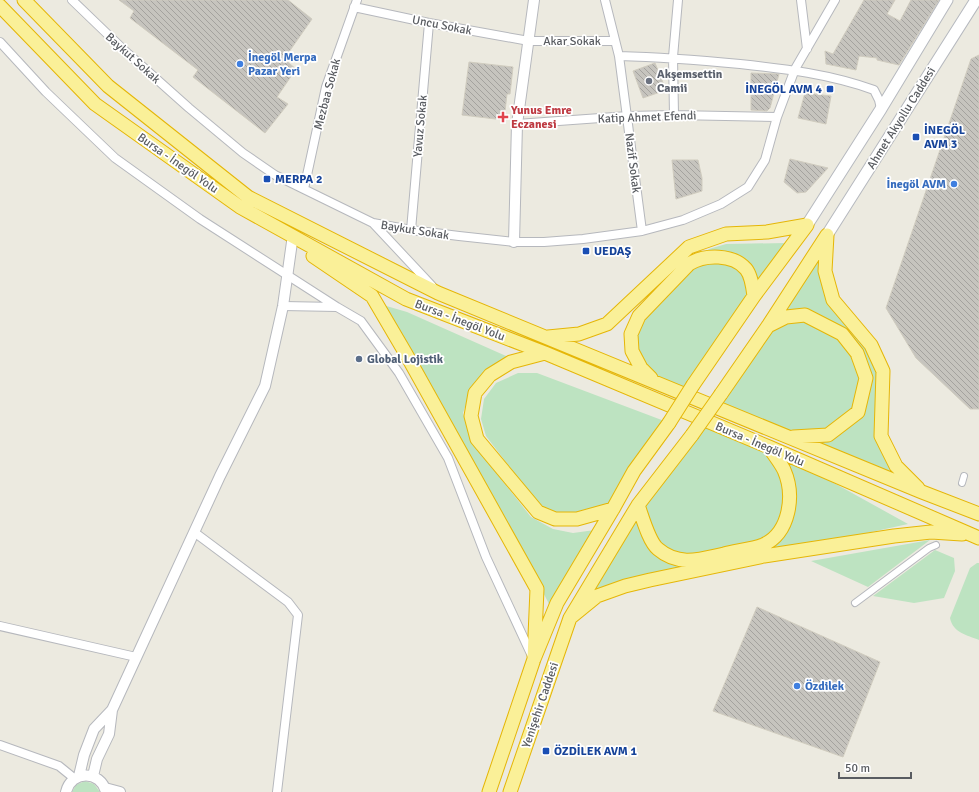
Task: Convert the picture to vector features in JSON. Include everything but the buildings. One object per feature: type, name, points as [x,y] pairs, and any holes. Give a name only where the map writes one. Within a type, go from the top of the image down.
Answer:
[{"type":"highway","name":"Bursa - İnegöl Yolu","points":[[24,0],[108,86],[248,197],[438,293],[979,514]]},
{"type":"highway","name":"Bursa - İnegöl Yolu","points":[[0,6],[95,104],[240,207],[406,299],[545,353],[769,447],[975,536]]},
{"type":"highway","points":[[240,207],[372,296],[537,589],[534,660]]},
{"type":"highway","points":[[534,660],[557,603],[634,471],[669,423],[754,296],[807,224]]},
{"type":"highway","points":[[545,337],[580,334],[607,324],[689,247],[726,234],[767,232],[807,224]]},
{"type":"highway","points":[[768,326],[827,235]]},
{"type":"highway","points":[[827,235],[826,271],[833,300],[871,345],[883,371],[881,436],[896,466],[922,492]]},
{"type":"highway","points":[[655,382],[640,368],[632,351],[631,334],[639,316],[690,264],[696,260],[722,257],[736,261],[747,269],[754,296]]},
{"type":"highway","points":[[768,326],[786,317],[805,315],[842,334],[857,353],[866,378],[858,412],[828,435],[788,437]]},
{"type":"highway","name":"Yenişehir Caddesi","points":[[510,792],[570,618],[638,505],[692,435],[768,326]]},
{"type":"highway","points":[[545,353],[511,362],[490,375],[475,392],[471,416],[477,439],[538,512],[555,519],[577,519],[613,509]]},
{"type":"highway","points":[[638,505],[646,529],[657,549],[674,559],[692,561],[763,545],[778,534],[788,514],[790,494],[784,470],[769,447]]},
{"type":"highway","points":[[570,618],[596,596],[625,586],[764,556],[894,536],[931,532],[975,536]]},
{"type":"highway","name":"Yenişehir Caddesi","points":[[487,792],[494,776],[534,660]]},
{"type":"main road","points":[[807,224],[893,90],[947,0]]},
{"type":"main road","name":"Ahmet Akyollu Caddesi","points":[[827,235],[976,0]]},
{"type":"street","name":"Baykut Sokak","points":[[72,0],[125,51],[189,108],[243,153],[275,175],[373,223],[411,230],[514,242],[544,242],[583,239],[642,232],[683,220],[721,204],[748,187],[765,160],[776,117],[795,70],[835,0]]},
{"type":"street","points":[[514,242],[517,124],[534,0]]},
{"type":"street","name":"Nazif Sokak","points":[[605,0],[619,56],[642,232]]},
{"type":"street","points":[[674,115],[673,57],[678,0]]},
{"type":"street","points":[[802,0],[807,49]]},
{"type":"street","name":"Mezbaa Sokak","points":[[304,190],[326,88],[356,3]]},
{"type":"street","name":"Uncu Sokak","points":[[356,3],[429,23],[529,41]]},
{"type":"street","name":"Yavuz Sokak","points":[[411,230],[429,23]]},
{"type":"street","name":"Akar Sokak","points":[[529,41],[615,41]]},
{"type":"street","points":[[0,42],[46,92],[115,158],[200,219],[361,321],[399,373],[448,458],[486,557],[534,660]]},
{"type":"street","points":[[619,56],[673,57],[795,70],[853,82],[874,90],[893,90]]},
{"type":"street","points":[[874,90],[879,100],[881,109]]},
{"type":"street","name":"Katip Ahmet Efendi","points":[[517,124],[628,116],[674,115],[776,117]]},
{"type":"street","points":[[373,223],[438,293]]},
{"type":"street","points":[[92,776],[109,734],[112,710],[194,532],[265,386],[283,306],[292,242]]},
{"type":"street","points":[[283,306],[338,307]]},
{"type":"street","points":[[962,483],[964,476]]},
{"type":"street","points":[[194,532],[288,602],[298,615],[277,792]]},
{"type":"street","points":[[855,603],[929,548],[936,545]]},
{"type":"street","points":[[0,626],[136,657]]},
{"type":"street","points":[[66,792],[68,786],[77,777],[94,729],[112,710]]},
{"type":"street","points":[[0,746],[59,766],[77,777],[88,775],[92,776],[100,780],[106,790],[120,792]]},
{"type":"green space","points":[[827,235],[833,300],[883,371],[881,436],[922,492],[712,407]]},
{"type":"green space","points":[[786,243],[760,284],[749,265],[698,257],[709,249],[726,244]]},
{"type":"green space","points":[[736,261],[754,296],[686,396],[655,382],[632,351],[639,316],[689,264]]},
{"type":"green space","points":[[383,305],[407,312],[513,359],[471,389],[463,413],[471,441],[531,517],[553,529],[573,533],[595,530],[549,604],[519,545]]},
{"type":"green space","points":[[518,373],[537,373],[667,422],[610,504],[578,513],[557,514],[541,508],[486,436],[481,419],[484,399],[496,383]]},
{"type":"green space","points":[[702,421],[769,447],[908,524],[625,586],[570,618]]},
{"type":"green space","points":[[930,540],[868,587],[811,561]]},
{"type":"green space","points":[[935,550],[954,558],[955,571],[944,598],[914,603],[873,596]]},
{"type":"green space","points":[[979,563],[979,640],[965,635],[957,630],[950,618],[970,568]]},
{"type":"green space","points":[[85,781],[94,784],[100,792],[72,792],[76,785]]},
{"type":"place","name":"İnegöl Merpa Pazar Yeri","points":[[240,64]]},
{"type":"place","name":"Akşemsettin Camii","points":[[649,81]]},
{"type":"place","name":"İNEGÖL AVM 4","points":[[830,89]]},
{"type":"place","name":"Yunus Emre Eczanesi","points":[[503,117]]},
{"type":"place","name":"İNEGÖL AVM 3","points":[[916,137]]},
{"type":"place","name":"MERPA 2","points":[[267,179]]},
{"type":"place","name":"İnegöl AVM","points":[[954,184]]},
{"type":"place","name":"UEDAŞ","points":[[586,251]]},
{"type":"place","name":"Global Lojistik","points":[[359,359]]},
{"type":"place","name":"Özdilek","points":[[797,686]]},
{"type":"place","name":"ÖZDİLEK AVM 1","points":[[546,751]]}]
